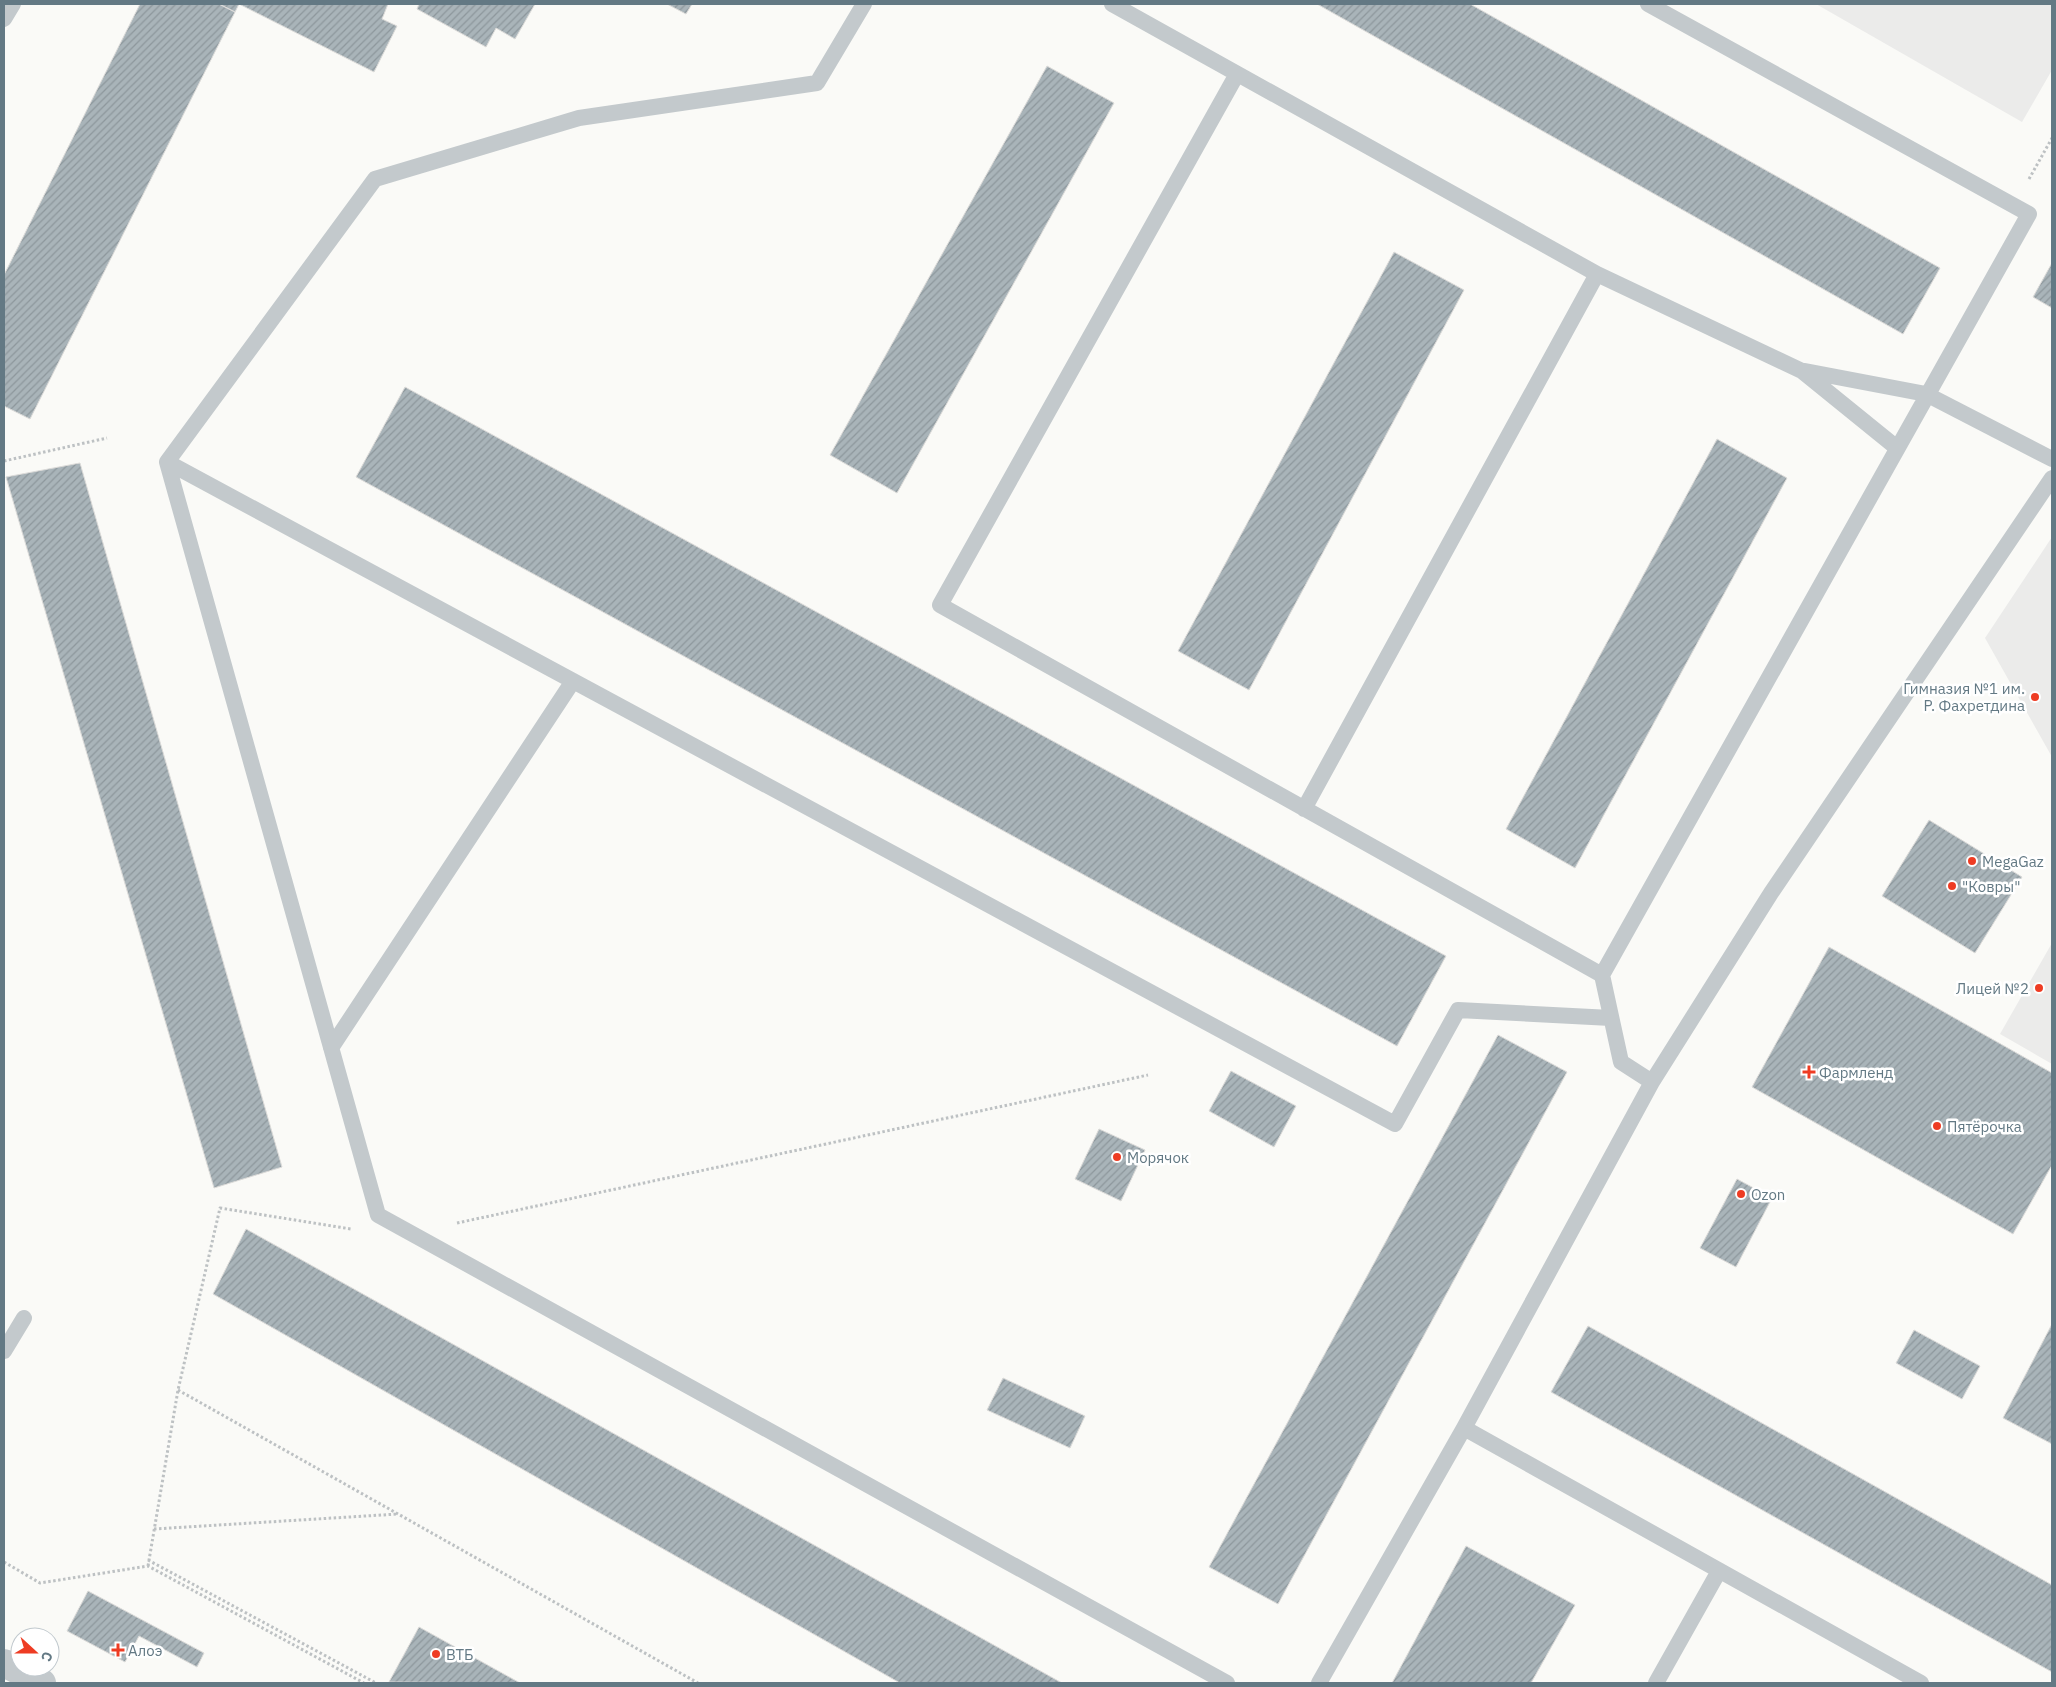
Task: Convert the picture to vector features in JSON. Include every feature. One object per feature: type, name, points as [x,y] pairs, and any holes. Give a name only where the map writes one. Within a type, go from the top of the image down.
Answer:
[{"type":"street","points":[[4,1663],[42,1683]]},
{"type":"lane","points":[[4,19],[13,4]]},
{"type":"lane","points":[[167,462],[375,179],[579,118],[817,83],[864,4]]},
{"type":"lane","points":[[1112,4],[1597,274],[1802,371],[1897,448]]},
{"type":"lane","points":[[1648,4],[2029,214],[1926,394],[1602,976],[1621,1062],[1652,1082]]},
{"type":"lane","points":[[1237,74],[940,605],[1602,976]]},
{"type":"lane","points":[[1304,809],[1597,274]]},
{"type":"lane","points":[[1802,371],[1926,394],[2052,459]]},
{"type":"lane","points":[[167,462],[1395,1124],[1458,1010],[1611,1018]]},
{"type":"lane","points":[[167,462],[378,1215],[1228,1683]]},
{"type":"lane","points":[[1319,1683],[1464,1428],[1652,1082],[1771,892],[2052,478]]},
{"type":"lane","points":[[331,1048],[573,681]]},
{"type":"lane","points":[[4,1351],[24,1318]]},
{"type":"lane","points":[[1464,1428],[1921,1683]]},
{"type":"lane","points":[[1656,1683],[1719,1571]]},
{"type":"path","points":[[2014,206],[2052,138]]},
{"type":"path","points":[[4,461],[107,438]]},
{"type":"path","points":[[419,1238],[450,1225],[1148,1075]]},
{"type":"path","points":[[148,1566],[178,1390],[220,1208],[354,1229]]},
{"type":"path","points":[[178,1390],[698,1683]]},
{"type":"path","points":[[154,1529],[399,1514]]},
{"type":"path","points":[[148,1560],[376,1683]]},
{"type":"path","points":[[4,1562],[40,1583],[148,1566],[364,1683]]},
{"type":"shaded area","points":[[1816,4],[2052,4],[2052,70],[2022,122]]},
{"type":"shaded area","name":"Гимназия №1 им. Р. Фахретдина","points":[[2052,537],[2052,757],[1985,638]]},
{"type":"shaded area","name":"Лицей №2","points":[[2052,943],[2052,1064],[2000,1034]]},
{"type":"building","points":[[140,4],[219,4],[235,12],[30,419],[4,406],[4,275]]},
{"type":"building","points":[[219,4],[239,4],[235,12]]},
{"type":"building","points":[[239,4],[388,4],[382,19],[397,26],[374,72]]},
{"type":"building","points":[[419,4],[535,4],[515,39],[496,28],[486,47],[417,9]]},
{"type":"building","points":[[667,4],[692,4],[686,14]]},
{"type":"building","points":[[1317,4],[1470,4],[1940,268],[1903,334]]},
{"type":"building","points":[[1047,66],[1114,103],[897,493],[830,455]]},
{"type":"building","points":[[1394,252],[1464,290],[1249,690],[1178,651]]},
{"type":"building","points":[[2052,263],[2052,308],[2033,297]]},
{"type":"building","points":[[405,387],[1446,956],[1397,1046],[356,477]]},
{"type":"building","points":[[1717,439],[1787,478],[1575,868],[1506,829]]},
{"type":"building","points":[[80,463],[282,1167],[214,1188],[6,477]]},
{"type":"building","name":"\"Ковры\"","points":[[1929,820],[2022,877],[1975,953],[1882,896]]},
{"type":"building","name":"Пятёрочка","points":[[1829,947],[2052,1073],[2052,1165],[2013,1234],[1752,1087]]},
{"type":"building","points":[[1498,1035],[1567,1072],[1278,1604],[1209,1567]]},
{"type":"building","points":[[1231,1071],[1296,1106],[1274,1147],[1209,1111]]},
{"type":"building","points":[[1099,1129],[1145,1150],[1121,1201],[1075,1179]]},
{"type":"building","points":[[1737,1179],[1772,1198],[1736,1267],[1700,1248]]},
{"type":"building","points":[[246,1229],[1062,1683],[900,1683],[213,1294]]},
{"type":"building","points":[[2052,1324],[2052,1444],[2003,1418]]},
{"type":"building","points":[[1588,1326],[2052,1585],[2052,1672],[1551,1392]]},
{"type":"building","points":[[1914,1330],[1980,1366],[1962,1399],[1896,1363]]},
{"type":"building","points":[[1003,1378],[1085,1416],[1070,1448],[987,1410]]},
{"type":"building","points":[[1466,1546],[1575,1605],[1531,1683],[1392,1683]]},
{"type":"building","points":[[88,1591],[204,1653],[197,1667],[139,1636],[125,1662],[67,1631]]},
{"type":"building","name":"ВТБ","points":[[419,1627],[520,1683],[389,1682]]},
{"type":"place","name":"Гимназия №1 им. Р. Фахретдина","points":[[2035,697]]},
{"type":"place","name":"MegaGaz","points":[[1972,861]]},
{"type":"place","name":"\"Ковры\"","points":[[1952,886]]},
{"type":"place","name":"Лицей №2","points":[[2039,988]]},
{"type":"place","name":"Фармленд","points":[[1809,1072]]},
{"type":"place","name":"Пятёрочка","points":[[1937,1126]]},
{"type":"place","name":"Морячок","points":[[1117,1157]]},
{"type":"place","name":"Ozon","points":[[1741,1194]]},
{"type":"place","name":"Алоэ","points":[[118,1650]]},
{"type":"place","name":"ВТБ","points":[[436,1654]]}]
